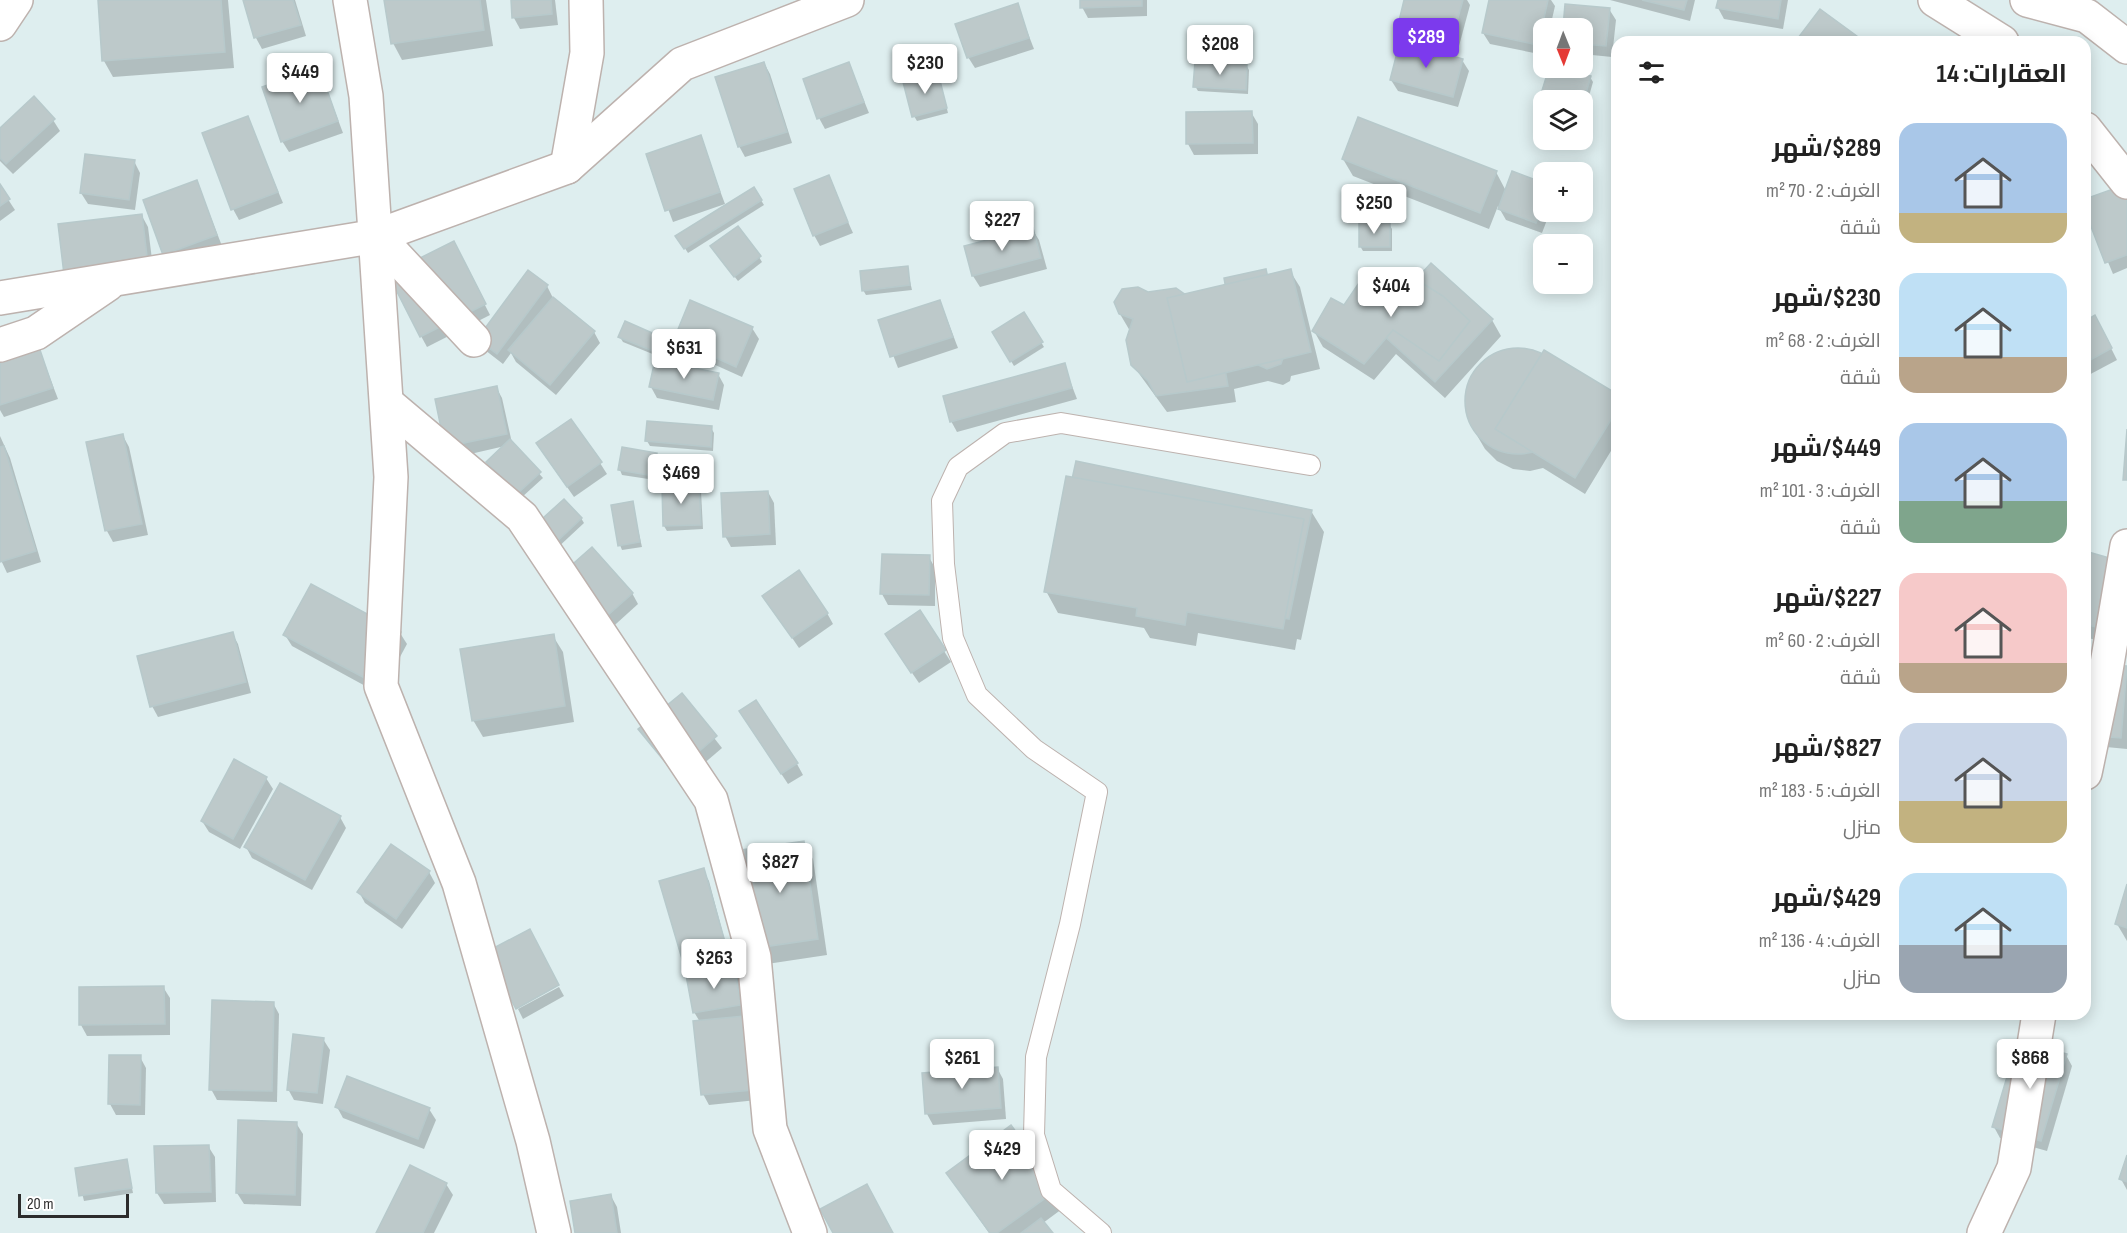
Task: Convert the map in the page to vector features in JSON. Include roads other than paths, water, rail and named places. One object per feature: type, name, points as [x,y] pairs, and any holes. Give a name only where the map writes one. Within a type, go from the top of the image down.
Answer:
[{"type":"street","points":[[0,24],[16,0]]},
{"type":"street","points":[[350,0],[366,96],[391,477],[381,686],[459,883],[533,1141],[554,1233]]},
{"type":"street","points":[[567,167],[587,53],[586,0]]},
{"type":"street","points":[[0,298],[376,236],[567,167],[682,64],[846,0]]},
{"type":"street","points":[[1935,0],[1992,36]]},
{"type":"street","points":[[2027,0],[2087,16],[2127,47]]},
{"type":"street","points":[[2091,137],[2127,182]]},
{"type":"street","points":[[376,236],[474,340]]},
{"type":"street","points":[[0,345],[36,333],[117,278]]},
{"type":"street","points":[[387,403],[522,517],[711,800],[754,957],[770,1129],[810,1233]]},
{"type":"street","points":[[2091,744],[2127,546]]},
{"type":"street","points":[[1984,1233],[2014,1168],[2038,1020]]},
{"type":"lane","points":[[1101,1233],[1051,1190],[1034,1135],[1036,1057],[1070,924],[1096,792],[1034,749],[977,695],[953,638],[944,564],[942,501],[958,466],[1005,433],[1061,423],[1310,465]]}]
